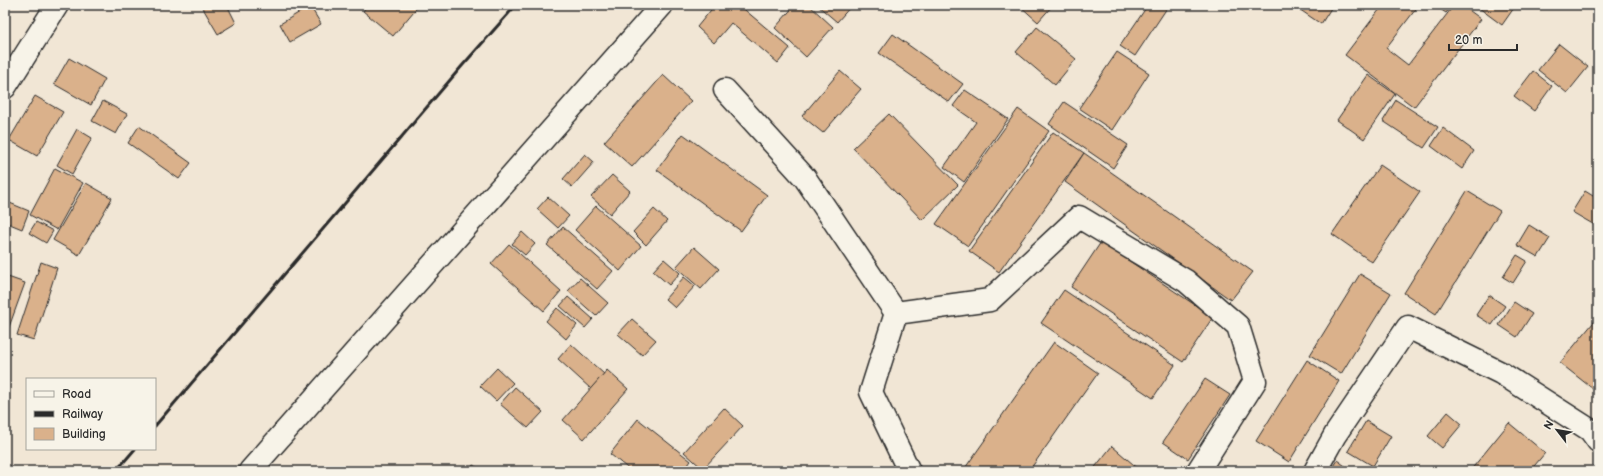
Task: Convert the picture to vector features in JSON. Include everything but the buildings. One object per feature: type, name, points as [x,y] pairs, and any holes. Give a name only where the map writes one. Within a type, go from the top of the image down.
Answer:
[{"type":"street","points":[[5,87],[57,5]]},
{"type":"street","points":[[250,471],[662,5]]},
{"type":"street","points":[[726,90],[805,178],[896,313]]},
{"type":"street","points":[[896,313],[990,300],[1079,217],[1186,281],[1238,326],[1254,381],[1198,471]]},
{"type":"street","points":[[896,313],[871,392],[909,471]]},
{"type":"street","points":[[1315,471],[1335,434],[1408,326],[1501,373],[1590,430],[1598,441]]},
{"type":"railway","points":[[156,425],[462,66],[516,5]]},
{"type":"railway","points":[[116,471],[134,450]]}]
